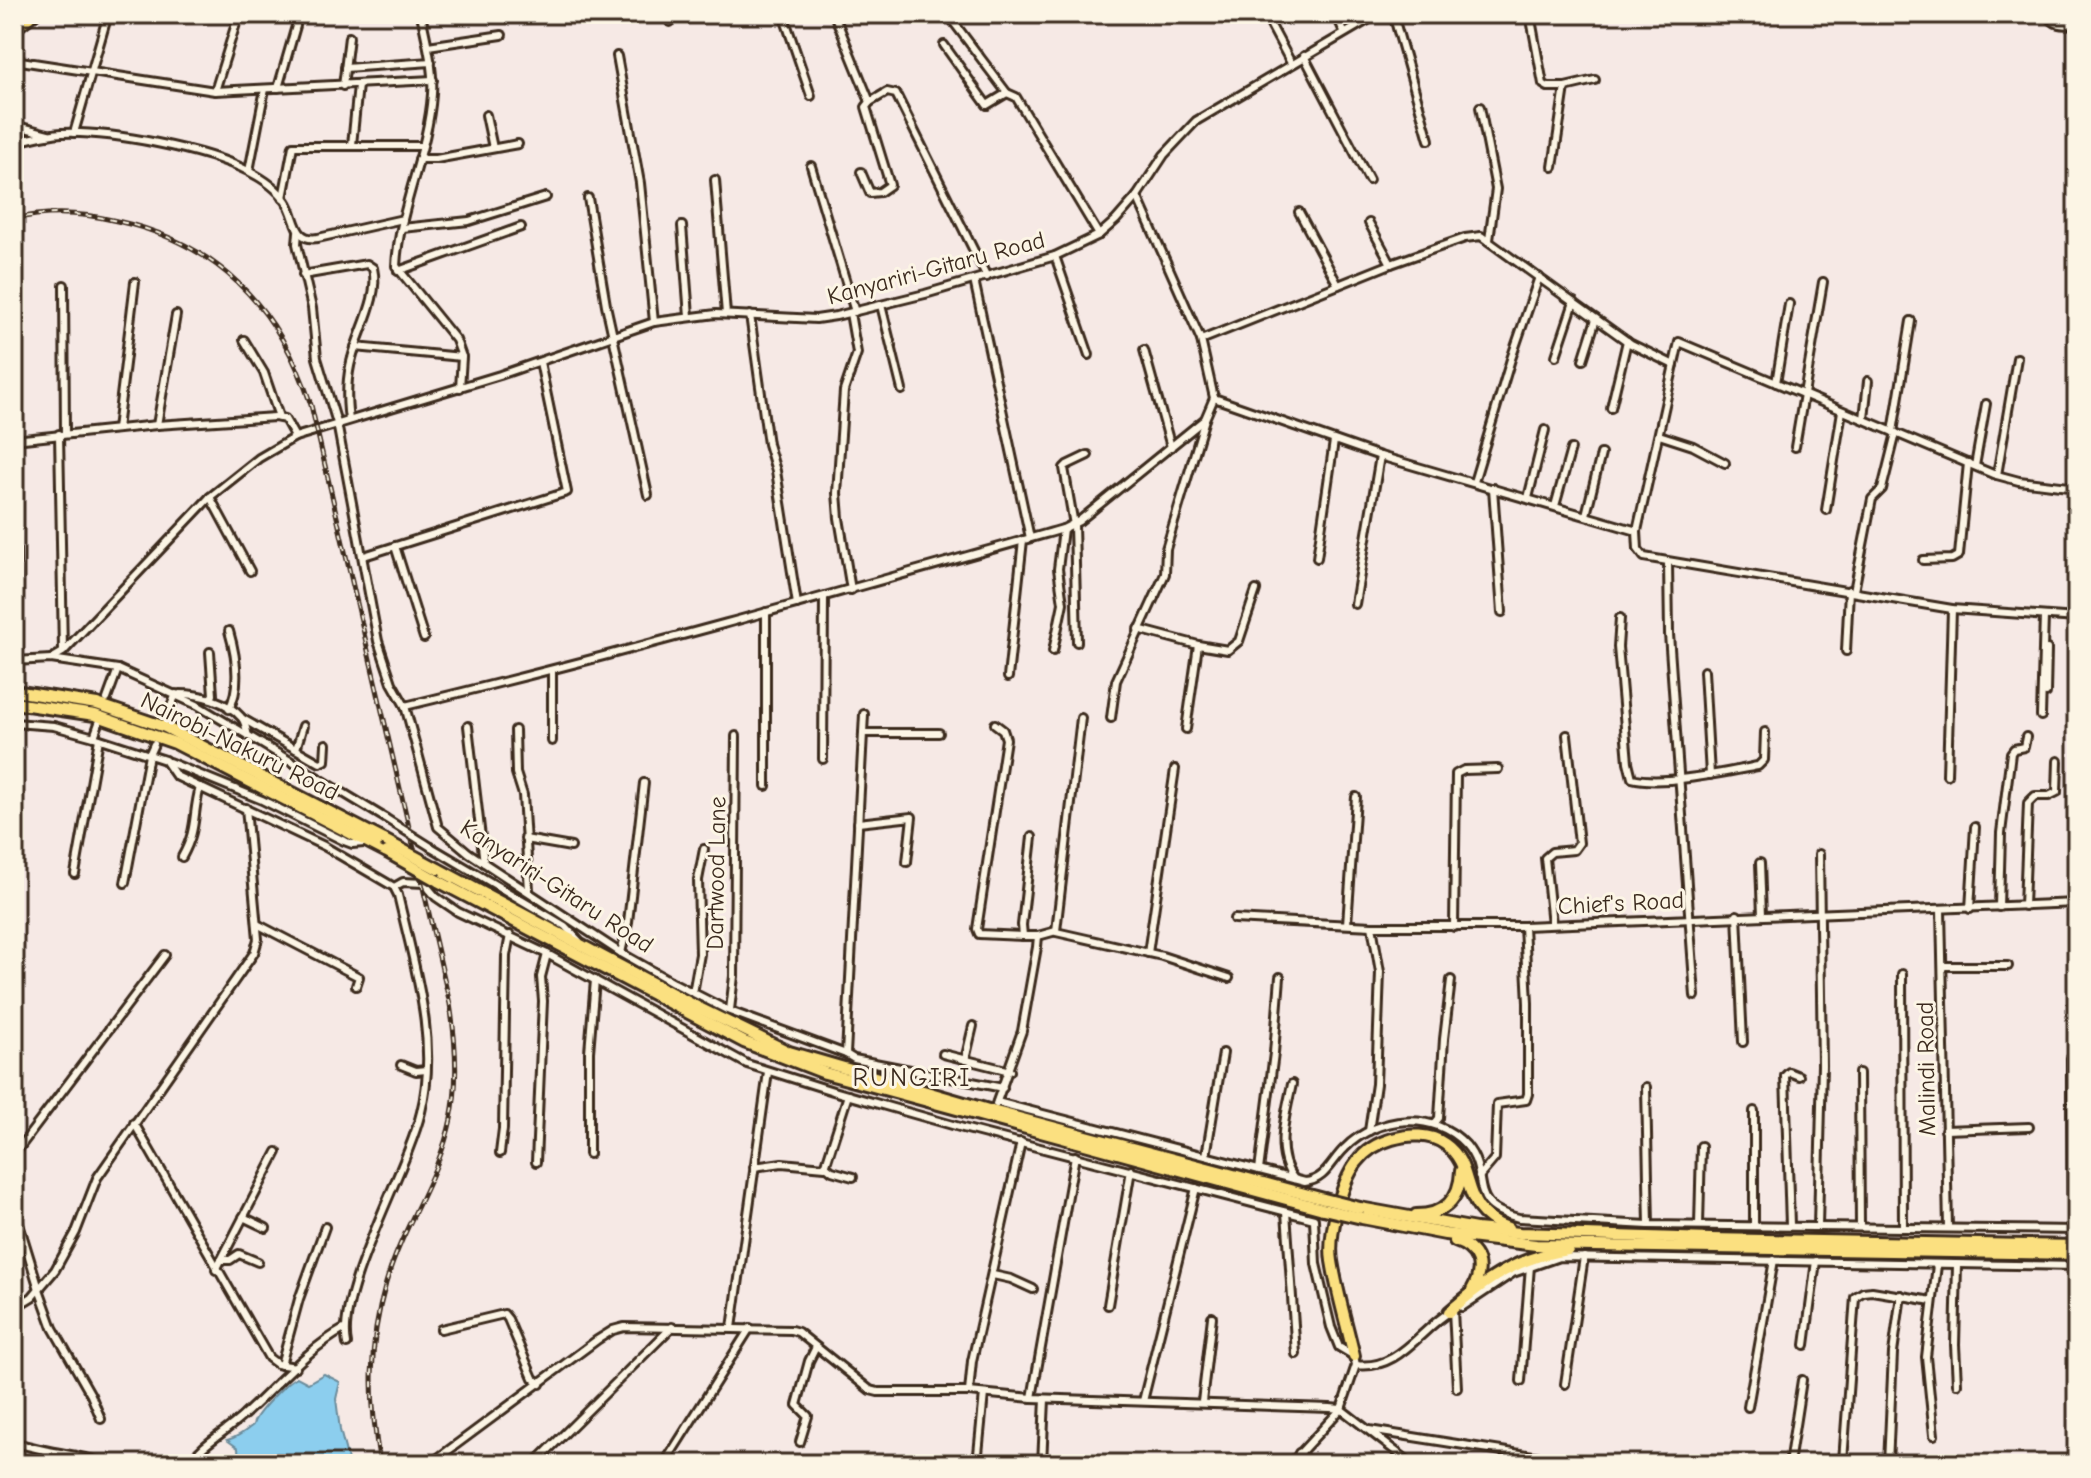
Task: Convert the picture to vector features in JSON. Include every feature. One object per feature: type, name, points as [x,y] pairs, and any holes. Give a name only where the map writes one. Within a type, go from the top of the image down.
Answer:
[{"type":"highway","name":"Nairobi-Nakuru Road","points":[[14,691],[85,701],[157,723],[384,840],[438,875]]},
{"type":"highway","name":"Nairobi-Nakuru Road","points":[[14,703],[95,715],[175,743],[438,875]]},
{"type":"highway","points":[[438,875],[580,943],[697,1007],[789,1052],[994,1106],[1323,1204]]},
{"type":"highway","points":[[438,875],[770,1054],[825,1073],[1361,1213],[1451,1240],[1471,1249],[1480,1265],[1475,1284],[1468,1295]]},
{"type":"highway","points":[[1355,1361],[1332,1259],[1334,1223],[1348,1180],[1358,1161],[1377,1145],[1402,1137],[1432,1137],[1445,1144],[1460,1161],[1478,1209],[1495,1224],[1520,1233]]},
{"type":"highway","points":[[1361,1213],[1430,1214],[1450,1204],[1460,1186],[1460,1161]]},
{"type":"highway","points":[[1386,1214],[1520,1233],[2077,1254]]},
{"type":"highway","points":[[1394,1225],[1536,1245],[1626,1246],[1696,1254],[1816,1256],[2077,1246]]},
{"type":"highway","points":[[1451,1311],[1493,1276],[1533,1257],[1574,1249],[1626,1246]]},
{"type":"main road","points":[[14,30],[34,14]]},
{"type":"street","points":[[74,133],[108,14]]},
{"type":"street","points":[[215,91],[239,14]]},
{"type":"street","points":[[278,88],[296,26],[296,14]]},
{"type":"street","points":[[421,14],[431,62],[432,98],[402,224],[396,263],[398,271],[456,340],[462,357],[460,388]]},
{"type":"street","points":[[783,14],[811,96]]},
{"type":"street","points":[[834,14],[870,102]]},
{"type":"street","points":[[1268,14],[1268,20],[1291,63]]},
{"type":"street","points":[[1336,14],[1344,32]]},
{"type":"street","name":"Kanyariri-Gitaru Road","points":[[51,659],[73,642],[210,497],[259,458],[295,437],[460,388],[654,322],[726,314],[816,319],[852,313],[1055,256],[1099,235],[1137,196],[1164,155],[1196,121],[1378,14]]},
{"type":"street","points":[[1393,14],[1429,140]]},
{"type":"street","points":[[1530,14],[1543,84],[1565,87],[1595,80]]},
{"type":"street","points":[[2047,14],[2054,23],[2077,24]]},
{"type":"street","points":[[952,20],[1007,93],[1021,103],[1099,235]]},
{"type":"street","points":[[428,46],[502,35]]},
{"type":"street","points":[[343,86],[349,37]]},
{"type":"street","points":[[944,45],[987,105],[1007,93]]},
{"type":"street","points":[[617,56],[640,183],[654,322]]},
{"type":"street","points":[[1304,56],[1369,180]]},
{"type":"street","points":[[14,60],[215,91],[433,80]]},
{"type":"street","points":[[345,68],[431,62]]},
{"type":"street","points":[[352,145],[358,85]]},
{"type":"street","points":[[1553,167],[1565,87]]},
{"type":"street","points":[[249,171],[265,89]]},
{"type":"street","points":[[861,172],[870,193],[880,192],[890,185],[866,107],[892,91],[987,277]]},
{"type":"street","points":[[1480,107],[1496,189],[1489,240]]},
{"type":"street","points":[[486,115],[493,148]]},
{"type":"street","points":[[14,125],[51,135]]},
{"type":"street","points":[[14,142],[74,133],[175,148],[249,171],[283,198],[293,146],[422,146]]},
{"type":"street","points":[[419,159],[436,159],[518,144]]},
{"type":"street","points":[[811,166],[852,313],[857,353],[844,391],[837,493],[851,590]]},
{"type":"street","points":[[715,180],[726,314]]},
{"type":"street","points":[[1111,718],[1116,681],[1165,574],[1166,549],[1214,398],[1201,340],[1137,196]]},
{"type":"street","points":[[298,232],[310,239],[402,224],[469,221],[522,207],[546,197]]},
{"type":"street","name":"Kanyariri-Gitaru Road","points":[[283,198],[298,232],[303,275],[312,308],[317,358],[337,423],[378,641],[392,683],[405,706],[438,827],[484,863],[621,953],[693,993],[854,1059],[1003,1088]]},
{"type":"street","points":[[588,198],[613,336],[648,495]]},
{"type":"street","points":[[1299,212],[1338,285]]},
{"type":"street","points":[[1369,223],[1391,264]]},
{"type":"street","points":[[682,226],[689,316]]},
{"type":"street","points":[[398,271],[521,227]]},
{"type":"street","points":[[1201,340],[1391,264],[1473,235],[1489,240],[1627,341],[1674,365]]},
{"type":"street","points":[[1055,256],[1089,355]]},
{"type":"street","points":[[303,275],[367,264],[373,268],[373,290],[347,383],[349,420]]},
{"type":"street","points":[[1474,482],[1539,277]]},
{"type":"street","points":[[974,280],[1012,445],[1027,539],[1008,677]]},
{"type":"street","points":[[117,429],[135,282]]},
{"type":"street","points":[[1795,447],[1823,282]]},
{"type":"street","points":[[63,652],[64,285]]},
{"type":"street","points":[[1556,356],[1574,302]]},
{"type":"street","points":[[1776,383],[1789,304]]},
{"type":"street","points":[[881,305],[902,390]]},
{"type":"street","points":[[157,425],[176,315]]},
{"type":"street","points":[[750,315],[768,444],[780,495],[797,604]]},
{"type":"street","points":[[1583,360],[1596,319]]},
{"type":"street","points":[[1846,651],[1852,591],[1872,499],[1882,489],[1895,432],[1911,321]]},
{"type":"street","points":[[244,340],[264,373],[279,417],[289,424],[295,437]]},
{"type":"street","points":[[1611,408],[1627,341]]},
{"type":"street","points":[[2077,488],[1997,475],[1679,342],[1637,531],[1641,554],[1668,562],[1952,609],[2077,618]]},
{"type":"street","points":[[355,347],[462,357]]},
{"type":"street","points":[[1144,350],[1171,447]]},
{"type":"street","points":[[1997,475],[2017,358]]},
{"type":"street","points":[[364,556],[567,492],[540,362]]},
{"type":"street","points":[[1864,419],[1868,381]]},
{"type":"street","points":[[1214,398],[1380,456],[1637,531]]},
{"type":"street","points":[[1923,560],[1952,559],[1959,555],[1972,464],[1986,404]]},
{"type":"street","points":[[1826,510],[1842,411]]},
{"type":"street","points":[[279,417],[14,438],[16,661],[51,659],[118,669],[176,694],[565,926],[580,943]]},
{"type":"street","points":[[405,706],[851,590],[1063,529],[1074,525],[1205,419]]},
{"type":"street","points":[[1528,498],[1545,430]]},
{"type":"street","points":[[1659,435],[1693,446],[1725,463]]},
{"type":"street","points":[[1317,558],[1334,441]]},
{"type":"street","points":[[1555,506],[1571,449]]},
{"type":"street","points":[[1586,515],[1601,454]]},
{"type":"street","points":[[1077,642],[1074,525],[1064,468],[1088,455]]},
{"type":"street","points":[[1355,604],[1380,456]]},
{"type":"street","points":[[1493,488],[1502,612]]},
{"type":"street","points":[[210,497],[250,571]]},
{"type":"street","points":[[1053,651],[1063,603],[1058,569],[1063,529]]},
{"type":"street","points":[[395,546],[424,638]]},
{"type":"street","points":[[1668,562],[1669,634],[1695,996]]},
{"type":"street","points":[[1138,629],[1225,650],[1239,641],[1256,590]]},
{"type":"street","points":[[823,759],[824,597]]},
{"type":"street","points":[[1947,775],[1952,609]]},
{"type":"street","points":[[766,612],[766,786]]},
{"type":"street","points":[[2046,616],[2046,693]]},
{"type":"street","points":[[2041,716],[2046,616]]},
{"type":"street","points":[[1620,618],[1618,647],[1630,775],[1635,779],[1710,775],[1762,764],[1765,732]]},
{"type":"street","points":[[229,631],[234,650],[236,695],[229,709]]},
{"type":"street","points":[[73,642],[74,655],[80,662]]},
{"type":"street","points":[[1186,729],[1198,645]]},
{"type":"street","points":[[210,652],[213,695],[210,698]]},
{"type":"street","points":[[107,699],[118,669]]},
{"type":"street","points":[[552,670],[552,741]]},
{"type":"street","points":[[1704,671],[1710,775]]},
{"type":"street","points":[[176,694],[210,698],[323,763],[326,744]]},
{"type":"street","points":[[168,713],[176,694]]},
{"type":"street","points":[[846,1054],[864,714]]},
{"type":"street","points":[[1056,932],[1081,718]]},
{"type":"street","points":[[243,719],[248,736]]},
{"type":"street","points":[[14,723],[54,726],[165,760],[262,800],[344,841],[352,844],[367,842]]},
{"type":"street","points":[[75,874],[99,723]]},
{"type":"street","points":[[995,724],[1003,730],[1006,739],[977,929],[979,934],[1038,936],[1056,932],[1148,953],[1229,978]]},
{"type":"street","points":[[296,749],[303,726]]},
{"type":"street","points":[[468,726],[484,863]]},
{"type":"street","points":[[515,730],[516,773],[523,795],[529,890]]},
{"type":"street","points":[[863,733],[939,733]]},
{"type":"street","points":[[1552,924],[1545,858],[1552,852],[1574,850],[1579,843],[1567,735]]},
{"type":"street","name":"Dartwood Lane","points":[[730,1010],[734,976],[736,736]]},
{"type":"street","points":[[1999,907],[2001,833],[2011,753],[2024,747],[2026,737]]},
{"type":"street","points":[[125,883],[149,755],[154,744]]},
{"type":"street","points":[[165,760],[176,776],[324,846],[394,887],[398,895],[421,991],[426,1070],[418,1122],[366,1255],[344,1329],[347,1344]]},
{"type":"street","points":[[2024,906],[2028,803],[2035,796],[2049,796],[2057,792],[2058,761]]},
{"type":"street","points":[[1148,953],[1175,769]]},
{"type":"street","points":[[1454,927],[1456,774],[1464,770],[1498,769]]},
{"type":"street","points":[[621,953],[628,922],[644,783]]},
{"type":"street","points":[[182,857],[195,831],[200,787]]},
{"type":"street","points":[[1347,924],[1356,797]]},
{"type":"street","points":[[14,1308],[39,1289],[64,1255],[97,1178],[251,959],[258,942],[246,808]]},
{"type":"street","points":[[858,823],[912,817],[907,862]]},
{"type":"street","points":[[1970,909],[1975,827]]},
{"type":"street","points":[[1023,936],[1024,898],[1032,837]]},
{"type":"street","points":[[525,839],[571,847]]},
{"type":"street","points":[[693,993],[700,954],[698,880],[704,849]]},
{"type":"street","points":[[1818,1226],[1822,1065],[1819,854]]},
{"type":"street","points":[[1760,863],[1762,915]]},
{"type":"street","points":[[394,887],[403,882],[424,883],[436,897],[458,912],[547,954],[706,1043],[768,1072],[1311,1218],[1316,1222],[1316,1264],[1339,1347],[1355,1361],[1377,1366],[1392,1360],[1451,1311],[1530,1266],[1559,1257],[1696,1254],[1774,1260],[1816,1256],[1937,1265],[2077,1266]]},
{"type":"street","name":"Chief's Road","points":[[1234,919],[1372,926],[1524,926],[2077,903]]},
{"type":"street","name":"Malindi Road","points":[[1941,910],[1948,1227]]},
{"type":"street","points":[[1737,915],[1743,1042]]},
{"type":"street","points":[[257,924],[359,977],[356,986]]},
{"type":"street","points":[[565,926],[587,930]]},
{"type":"street","points":[[1369,1131],[1376,1084],[1380,972],[1372,926]]},
{"type":"street","points":[[1479,1177],[1494,1163],[1497,1104],[1521,1102],[1526,1100],[1528,1094],[1524,926]]},
{"type":"street","points":[[500,1153],[506,956],[510,935]]},
{"type":"street","points":[[1038,936],[1022,1031],[1010,1071],[994,1106],[1314,1182],[1323,1176],[1344,1149],[1369,1131],[1400,1122],[1435,1123],[1449,1130],[1470,1151],[1486,1202],[1501,1214],[1519,1218],[1649,1225],[2074,1230],[2071,1058]]},
{"type":"street","points":[[536,1162],[543,1001],[541,977],[547,954]]},
{"type":"street","points":[[14,1156],[165,955]]},
{"type":"street","points":[[1943,966],[2008,966]]},
{"type":"street","points":[[1902,974],[1903,1228]]},
{"type":"street","points":[[1259,1170],[1280,977]]},
{"type":"street","points":[[589,1154],[589,1052],[595,980]]},
{"type":"street","points":[[1435,1123],[1439,1118],[1451,980]]},
{"type":"street","points":[[14,1156],[19,1025]]},
{"type":"street","points":[[965,1060],[973,1026]]},
{"type":"street","points":[[1206,1156],[1223,1053]]},
{"type":"street","points":[[943,1054],[1010,1071]]},
{"type":"street","points":[[401,1065],[413,1071],[426,1070]]},
{"type":"street","points":[[732,1328],[768,1072]]},
{"type":"street","points":[[1790,1225],[1785,1076],[1789,1072],[1799,1076]]},
{"type":"street","points":[[1859,1073],[1860,1227]]},
{"type":"street","points":[[1292,1084],[1282,1152],[1285,1167],[1294,1179]]},
{"type":"street","points":[[1646,1087],[1649,1225]]},
{"type":"street","points":[[826,1166],[848,1095]]},
{"type":"street","points":[[1754,1111],[1754,1225]]},
{"type":"street","points":[[1400,1122],[1402,1137]]},
{"type":"street","points":[[134,1123],[269,1358],[281,1365],[296,1367]]},
{"type":"street","points":[[1945,1130],[2029,1127]]},
{"type":"street","points":[[969,1392],[972,1361],[1021,1142]]},
{"type":"street","points":[[1699,1225],[1701,1146]]},
{"type":"street","points":[[216,1270],[277,1152]]},
{"type":"street","points":[[1032,1398],[1075,1156]]},
{"type":"street","points":[[754,1167],[782,1163],[814,1168],[826,1166],[853,1177]]},
{"type":"street","points":[[1108,1305],[1131,1170]]},
{"type":"street","points":[[14,1175],[15,1211],[39,1289],[53,1328],[101,1419]]},
{"type":"street","points":[[1143,1401],[1196,1188]]},
{"type":"street","points":[[1286,1212],[1296,1354]]},
{"type":"street","points":[[243,1217],[266,1228]]},
{"type":"street","points":[[1569,1234],[1570,1221]]},
{"type":"street","points":[[1614,1235],[1616,1223]]},
{"type":"street","points":[[281,1365],[299,1299],[325,1227]]},
{"type":"street","points":[[1981,1229],[1982,1265]]},
{"type":"street","points":[[221,1260],[230,1260],[239,1254],[258,1262]]},
{"type":"street","points":[[1805,1345],[1816,1256]]},
{"type":"street","points":[[1565,1384],[1584,1257]]},
{"type":"street","points":[[1748,1407],[1774,1260]]},
{"type":"street","points":[[1934,1435],[1926,1357],[1937,1265]]},
{"type":"street","points":[[1957,1265],[1957,1384]]},
{"type":"street","points":[[1521,1381],[1530,1266]]},
{"type":"street","points":[[993,1275],[1033,1289]]},
{"type":"street","points":[[1843,1461],[1855,1297],[1872,1291],[1932,1301]]},
{"type":"street","points":[[1888,1464],[1893,1353],[1901,1295]]},
{"type":"street","points":[[1451,1311],[1457,1388]]},
{"type":"street","points":[[441,1329],[504,1314],[533,1378],[540,1384]]},
{"type":"street","points":[[1202,1402],[1212,1317]]},
{"type":"street","points":[[430,1464],[613,1330],[624,1327],[791,1330],[798,1332],[870,1390],[878,1392],[969,1392],[1045,1399],[1341,1409],[1412,1464]]},
{"type":"street","points":[[534,1464],[672,1327]]},
{"type":"street","points":[[668,1462],[750,1328]]},
{"type":"street","points":[[188,1464],[210,1438],[236,1422],[296,1367],[344,1329]]},
{"type":"street","points":[[800,1442],[808,1416],[797,1405],[816,1347]]},
{"type":"street","points":[[1290,1464],[1341,1409],[1355,1361]]},
{"type":"street","points":[[1789,1464],[1802,1380]]},
{"type":"street","points":[[977,1464],[984,1394]]},
{"type":"street","points":[[1042,1464],[1045,1399]]},
{"type":"street","points":[[1369,1430],[1584,1464]]},
{"type":"street","points":[[14,1442],[48,1453],[90,1458],[106,1464]]},
{"type":"street","points":[[1299,1453],[1311,1464]]},
{"type":"water","points":[[324,1374],[340,1382],[336,1399],[349,1464],[236,1464],[239,1461],[238,1448],[227,1440],[253,1425],[265,1406],[292,1380],[297,1377],[308,1383]]},
{"type":"tunnel","points":[[156,739],[168,713]]},
{"type":"railway","points":[[14,219],[66,214],[117,221],[153,231],[215,264],[263,310],[298,370],[311,405],[450,1004],[455,1047],[455,1090],[445,1140],[393,1262],[380,1306],[372,1373],[380,1464]]},
{"type":"district","name":"RUNGIRI","points":[[912,1078]]}]
